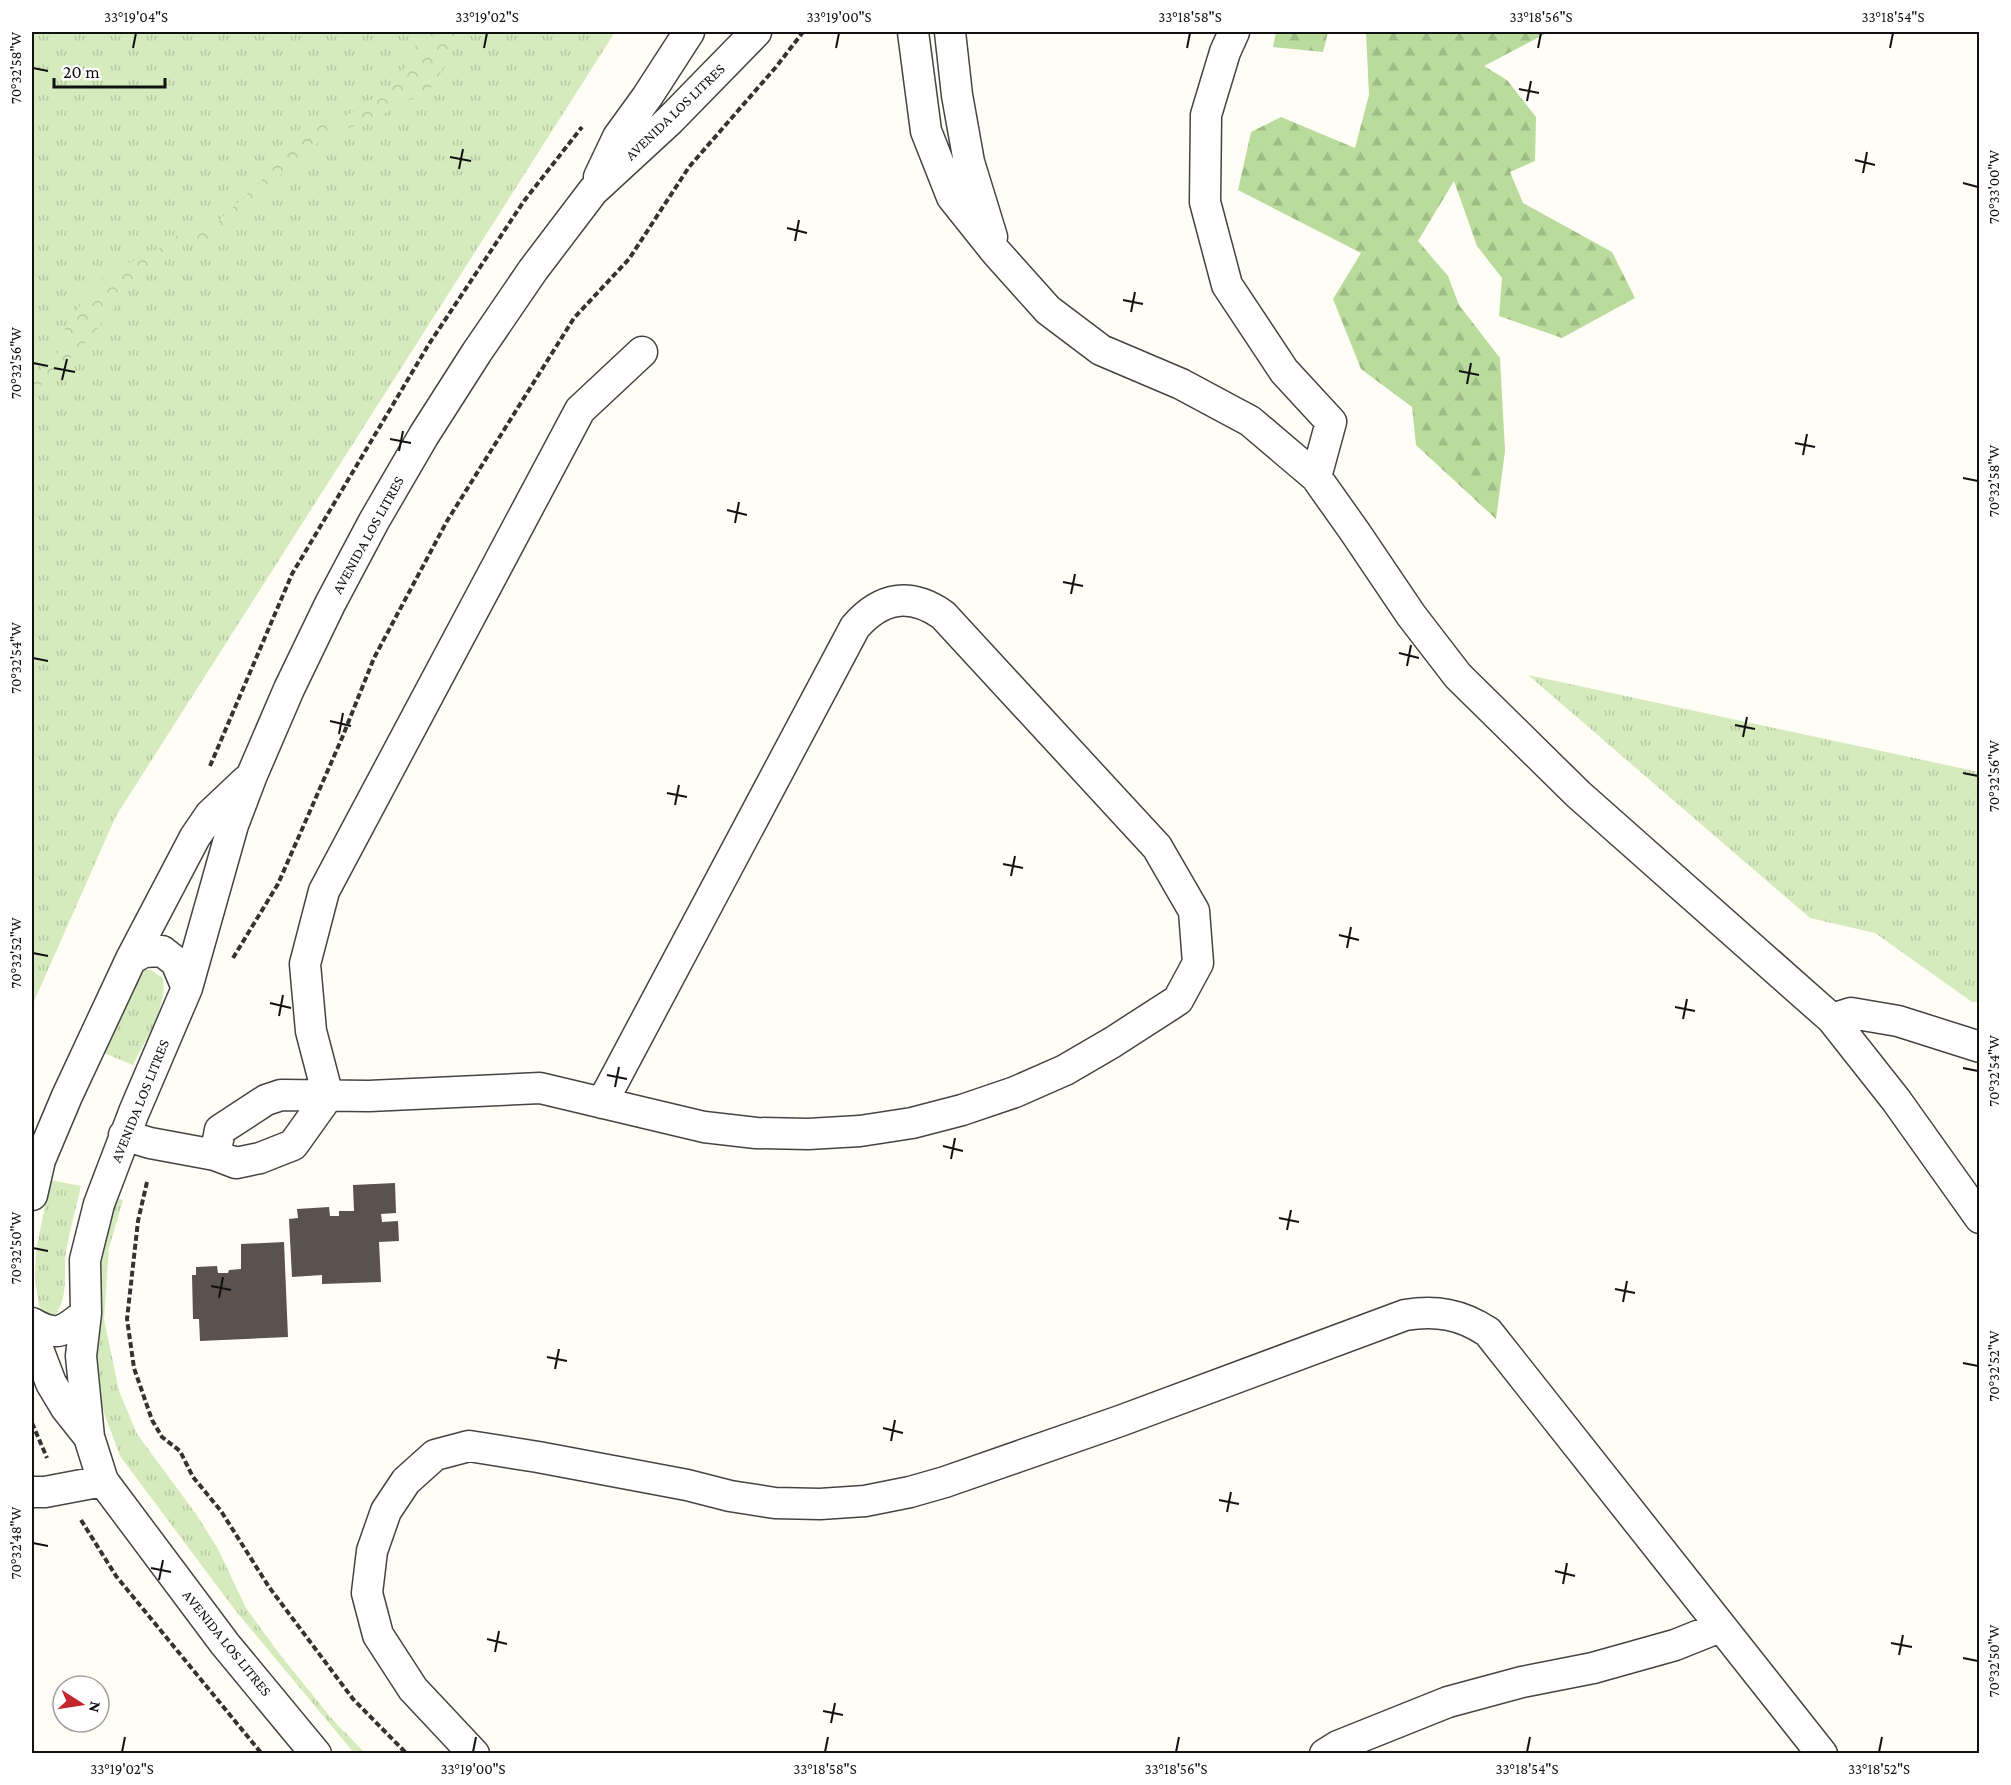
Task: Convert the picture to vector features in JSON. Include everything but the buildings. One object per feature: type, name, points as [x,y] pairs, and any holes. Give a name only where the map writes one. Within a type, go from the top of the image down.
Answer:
[{"type":"street","points":[[691,32],[702,49],[727,62]]},
{"type":"street","name":"AVENIDA LOS LITRES","points":[[592,191],[618,137],[691,32]]},
{"type":"street","name":"AVENIDA LOS LITRES","points":[[316,1754],[225,1644],[103,1481],[89,1437],[81,1356],[86,1313],[85,1260],[99,1204],[124,1135],[187,988],[230,836],[252,775],[330,604],[424,435],[489,333],[592,191],[670,120],[756,32]]},
{"type":"street","points":[[913,32],[926,131],[952,197],[996,252],[1048,310],[1101,350],[1181,384],[1250,421],[1316,477],[1411,615],[1458,676],[1578,794],[1832,1019],[1896,1100],[1980,1218]]},
{"type":"street","points":[[950,32],[957,95],[969,162],[996,252]]},
{"type":"street","points":[[1234,32],[1225,52],[1206,115],[1205,202],[1227,285],[1284,371],[1331,422],[1316,477]]},
{"type":"street","points":[[328,1096],[311,1031],[305,964],[324,891],[580,410],[642,352]]},
{"type":"street","points":[[215,1155],[220,1130],[267,1100],[281,1095],[328,1096],[540,1088],[602,1103],[704,1127],[808,1134],[860,1131],[912,1123],[962,1110],[1015,1092],[1065,1070],[1178,1000],[1198,963],[1194,911],[1157,847],[943,615],[930,606],[916,601],[899,600],[882,604],[866,614],[855,627],[602,1103]]},
{"type":"street","name":"AVENIDA LOS LITRES","points":[[32,1195],[40,1160],[131,959],[195,837],[210,815],[252,775]]},
{"type":"street","points":[[131,959],[144,952],[162,951],[176,962],[187,988]]},
{"type":"street","points":[[1832,1019],[1851,1013],[1898,1021],[1980,1047]]},
{"type":"street","points":[[124,1135],[150,1143],[215,1155],[236,1163],[260,1158],[293,1145],[328,1096]]},
{"type":"street","points":[[474,1754],[413,1689],[378,1635],[367,1593],[372,1551],[386,1511],[406,1480],[435,1455],[469,1446],[687,1485],[730,1497],[775,1503],[820,1504],[866,1501],[945,1482],[1120,1421],[1405,1315],[1424,1312],[1460,1317],[1488,1332],[1822,1754]]},
{"type":"street","points":[[32,1323],[47,1332],[67,1329],[86,1313]]},
{"type":"street","name":"AVENIDA LOS LITRES","points":[[32,1333],[51,1383],[66,1408],[89,1437]]},
{"type":"street","points":[[46,1490],[103,1481]]},
{"type":"street","points":[[1325,1754],[1338,1746],[1448,1702],[1654,1651],[1720,1627]]},
{"type":"path","points":[[32,1423],[46,1490],[262,1754]]},
{"type":"green space","points":[[32,32],[615,32],[116,816],[32,1006]]},
{"type":"green space","points":[[426,32],[459,32],[433,86],[417,98],[401,102],[378,118],[323,137],[306,156],[282,173],[263,201],[238,214],[216,237],[186,244],[146,269],[78,352],[32,392],[32,375],[51,363],[57,355],[66,326],[102,278],[119,266],[148,256],[178,235],[213,226],[265,177],[279,147],[286,140],[304,138],[315,125],[332,122],[355,111],[398,81],[414,48]]},
{"type":"green space","points":[[1276,32],[1328,32],[1323,52],[1273,47]]},
{"type":"green space","points":[[1366,32],[1549,32],[1484,66],[1507,80],[1536,117],[1535,161],[1510,172],[1523,203],[1612,252],[1635,298],[1562,338],[1499,316],[1502,278],[1477,246],[1454,181],[1418,241],[1448,276],[1459,305],[1500,358],[1505,451],[1496,519],[1416,445],[1412,407],[1361,369],[1333,299],[1361,253],[1238,190],[1251,132],[1281,117],[1355,148],[1369,95]]},
{"type":"green space","points":[[1528,675],[1979,772],[1979,1002],[1972,1002],[1875,933],[1810,918]]},
{"type":"green space","points":[[144,970],[151,970],[163,978],[164,989],[159,1011],[133,1065],[104,1053]]},
{"type":"green space","points":[[50,1180],[81,1186],[66,1251],[64,1294],[53,1318],[48,1317],[39,1306],[35,1280],[36,1251]]},
{"type":"green space","points":[[111,1197],[123,1200],[109,1248],[104,1319],[119,1391],[137,1434],[196,1514],[218,1549],[246,1608],[332,1719],[365,1753],[354,1753],[235,1610],[120,1456],[103,1410],[94,1355],[95,1282]]}]
